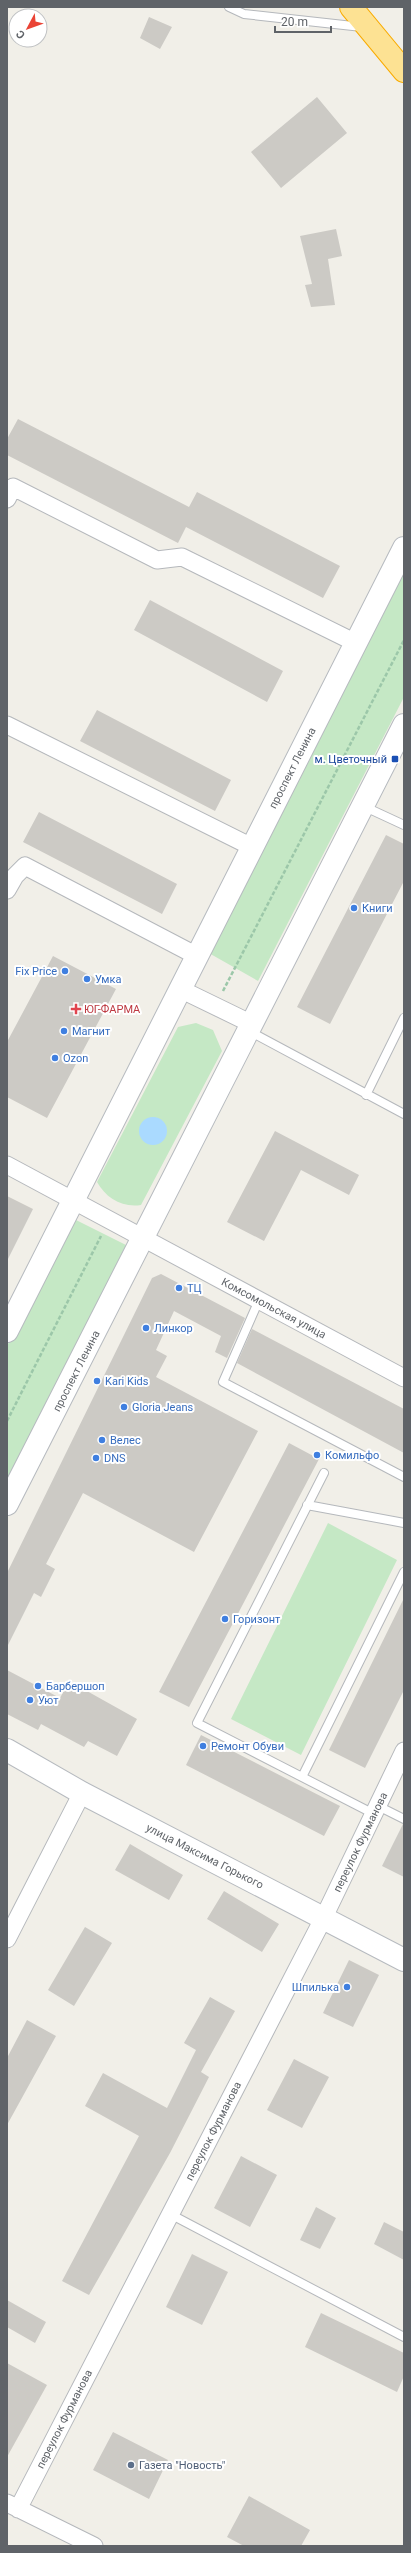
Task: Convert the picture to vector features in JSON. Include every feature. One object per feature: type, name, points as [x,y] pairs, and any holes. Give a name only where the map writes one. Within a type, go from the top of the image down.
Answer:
[{"type":"highway","points":[[352,7],[404,71]]},
{"type":"street","points":[[7,499],[13,487],[157,560],[182,556],[356,643]]},
{"type":"street","name":"проспект Ленина","points":[[7,1331],[404,548]]},
{"type":"street","points":[[7,725],[252,847]]},
{"type":"street","name":"проспект Ленина","points":[[7,1504],[144,1238],[404,725]]},
{"type":"street","points":[[7,890],[15,876],[25,866],[197,956]]},
{"type":"street","points":[[180,989],[215,1006],[251,1028]]},
{"type":"street","points":[[7,1165],[144,1238]]},
{"type":"street","name":"Комсомольская улица","points":[[144,1238],[404,1378]]},
{"type":"street","name":"улица Максима Горького","points":[[7,1750],[82,1793],[324,1917],[404,1960]]},
{"type":"street","name":"переулок Фурманова","points":[[12,2506],[170,2214],[324,1917],[404,1751]]},
{"type":"street","points":[[7,1939],[82,1793]]},
{"type":"street","points":[[12,2506],[94,2546]]},
{"type":"lane","points":[[229,7],[244,14],[367,27]]},
{"type":"lane","points":[[363,805],[404,825]]},
{"type":"lane","points":[[366,1095],[404,1018]]},
{"type":"lane","points":[[251,1028],[366,1095],[404,1114]]},
{"type":"lane","points":[[259,1300],[223,1382],[404,1477]]},
{"type":"lane","points":[[324,1473],[197,1723],[302,1777],[376,1810],[404,1819]]},
{"type":"lane","points":[[307,1505],[404,1523]]},
{"type":"lane","points":[[302,1777],[404,1572]]},
{"type":"lane","points":[[170,2214],[404,2336]]},
{"type":"path","points":[[215,1006],[404,640]]},
{"type":"path","points":[[7,1421],[110,1220]]},
{"type":"green space","points":[[404,571],[404,697],[258,981],[207,952]]},
{"type":"green space","points":[[196,1023],[213,1030],[222,1051],[141,1205],[127,1205],[115,1201],[105,1193],[97,1182],[178,1027]]},
{"type":"green space","points":[[72,1218],[126,1245],[7,1482],[7,1346]]},
{"type":"green space","points":[[328,1523],[397,1560],[301,1755],[231,1719]]},
{"type":"water","points":[[153,1117],[163,1121],[167,1131],[163,1141],[153,1145],[143,1141],[139,1131],[143,1121]]},
{"type":"building","points":[[149,17],[172,27],[160,49],[140,38]]},
{"type":"building","points":[[317,97],[347,133],[281,188],[251,152]]},
{"type":"building","points":[[336,229],[342,256],[328,259],[335,305],[311,307],[305,285],[312,284],[300,236]]},
{"type":"building","points":[[18,419],[189,507],[197,492],[340,566],[323,598],[186,527],[178,543],[7,455],[7,439]]},
{"type":"building","points":[[150,600],[283,671],[267,702],[134,630]]},
{"type":"building","points":[[97,710],[231,780],[215,811],[80,741]]},
{"type":"building","points":[[39,812],[177,884],[162,914],[23,842]]},
{"type":"building","points":[[386,835],[404,844],[404,881],[330,1024],[297,1007]]},
{"type":"building","points":[[53,956],[116,989],[47,1118],[7,1097],[7,1042]]},
{"type":"building","points":[[275,1131],[359,1175],[349,1195],[301,1170],[264,1241],[227,1222]]},
{"type":"building","points":[[7,1196],[33,1209],[7,1261]]},
{"type":"building","points":[[161,1274],[245,1318],[227,1358],[215,1352],[221,1336],[174,1311],[156,1350],[167,1356],[156,1377],[258,1431],[194,1552],[83,1493],[46,1564],[55,1569],[41,1597],[34,1593],[7,1647],[7,1573],[152,1278]]},
{"type":"building","points":[[252,1329],[404,1409],[404,1453],[237,1363]]},
{"type":"building","points":[[289,1443],[319,1459],[189,1707],[159,1692]]},
{"type":"building","points":[[404,1598],[404,1690],[365,1768],[329,1750]]},
{"type":"building","points":[[7,1670],[60,1698],[69,1681],[137,1719],[117,1756],[88,1741],[84,1747],[41,1724],[38,1730],[7,1714]]},
{"type":"building","points":[[201,1735],[340,1806],[324,1836],[186,1765]]},
{"type":"building","points":[[404,1824],[404,1877],[382,1866]]},
{"type":"building","points":[[130,1844],[183,1875],[169,1900],[115,1870]]},
{"type":"building","points":[[224,1891],[279,1924],[262,1952],[207,1919]]},
{"type":"building","points":[[85,1927],[112,1943],[74,2006],[48,1990]]},
{"type":"building","points":[[349,1960],[379,1975],[353,2027],[323,2013]]},
{"type":"building","points":[[210,1997],[235,2011],[201,2072],[209,2077],[170,2153],[89,2295],[62,2281],[139,2136],[85,2106],[103,2073],[167,2108],[196,2050],[184,2043]]},
{"type":"building","points":[[27,2020],[56,2036],[7,2125],[7,2058]]},
{"type":"building","points":[[294,2059],[329,2077],[302,2128],[267,2110]]},
{"type":"building","points":[[241,2156],[277,2175],[250,2227],[214,2208]]},
{"type":"building","points":[[316,2207],[336,2218],[320,2249],[300,2240]]},
{"type":"building","points":[[384,2222],[404,2232],[404,2260],[374,2244]]},
{"type":"building","points":[[192,2254],[228,2272],[202,2325],[166,2307]]},
{"type":"building","points":[[7,2300],[46,2322],[35,2343],[7,2327]]},
{"type":"building","points":[[321,2313],[404,2353],[404,2376],[397,2392],[305,2347]]},
{"type":"building","points":[[7,2363],[47,2385],[7,2457]]},
{"type":"building","name":"Газета \"Новость\"","points":[[113,2432],[168,2460],[149,2499],[93,2470]]},
{"type":"building","points":[[249,2496],[310,2530],[301,2546],[244,2546],[227,2537]]},
{"type":"place","name":"м. Цветочный","points":[[395,759]]},
{"type":"place","name":"Книги","points":[[354,908]]},
{"type":"place","name":"Fix Price","points":[[65,971]]},
{"type":"place","name":"Умка","points":[[87,979]]},
{"type":"place","name":"ЮГ-ФАРМА","points":[[76,1009]]},
{"type":"place","name":"Магнит","points":[[64,1031]]},
{"type":"place","name":"Ozon","points":[[55,1058]]},
{"type":"place","name":"ТЦ","points":[[179,1288]]},
{"type":"place","name":"Линкор","points":[[146,1328]]},
{"type":"place","name":"Kari Kids","points":[[97,1381]]},
{"type":"place","name":"Gloria Jeans","points":[[124,1407]]},
{"type":"place","name":"Велес","points":[[102,1440]]},
{"type":"place","name":"Комильфо","points":[[317,1455]]},
{"type":"place","name":"DNS","points":[[96,1458]]},
{"type":"place","name":"Горизонт","points":[[225,1619]]},
{"type":"place","name":"Барбершоп","points":[[38,1686]]},
{"type":"place","name":"Уют","points":[[30,1700]]},
{"type":"place","name":"Ремонт Обуви","points":[[203,1746]]},
{"type":"place","name":"Шпилька","points":[[347,1987]]},
{"type":"place","name":"Газета \"Новость\"","points":[[131,2465]]}]
